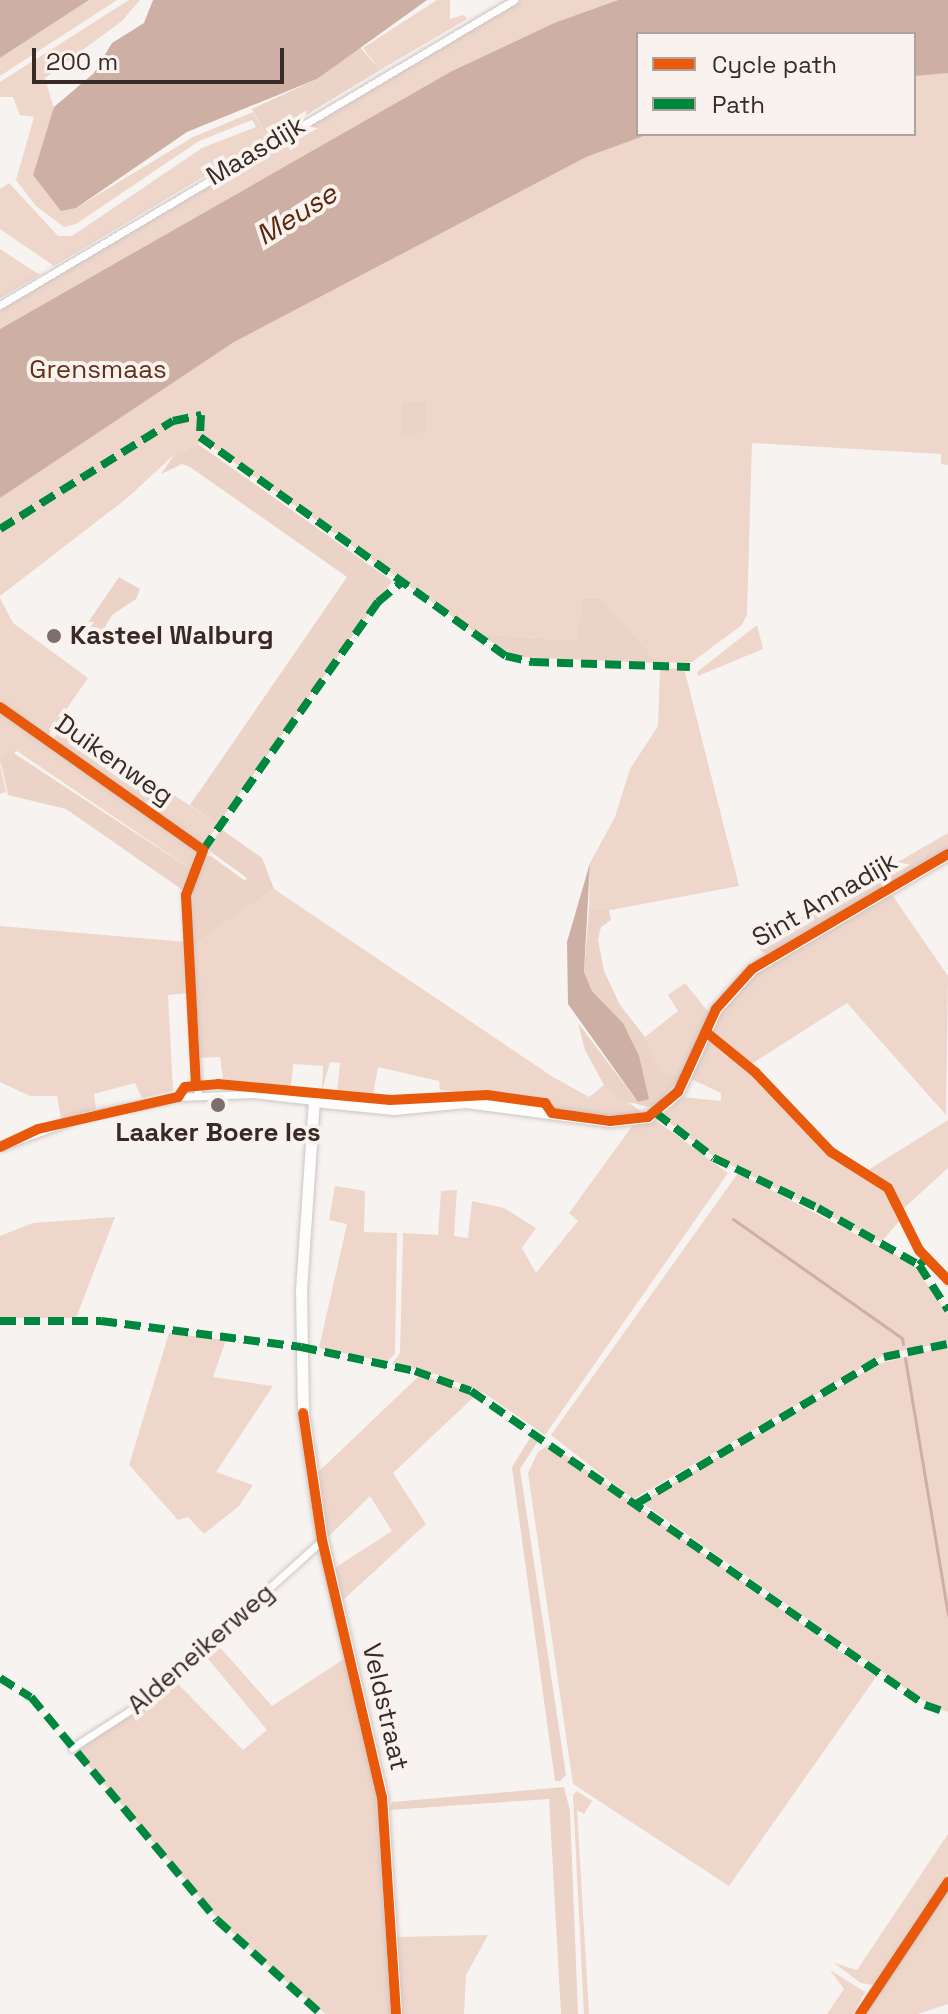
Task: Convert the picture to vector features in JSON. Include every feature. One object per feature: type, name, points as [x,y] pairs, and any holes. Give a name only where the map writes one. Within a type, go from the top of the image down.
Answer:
[{"type":"street","name":"Maasdijk","points":[[0,305],[514,0]]},
{"type":"street","name":"Duikenweg","points":[[0,707],[203,850],[186,895],[198,1095]]},
{"type":"street","name":"Sint Annadijk","points":[[314,1101],[394,1109],[466,1102],[631,1121],[656,1113],[678,1092],[722,1000],[752,969],[948,854]]},
{"type":"street","points":[[0,1147],[84,1116],[198,1095],[253,1094],[314,1101]]},
{"type":"street","name":"Veldstraat","points":[[314,1101],[301,1347],[303,1413],[322,1540],[381,1787],[396,2014]]},
{"type":"street","name":"Aldeneikerweg","points":[[72,1748],[143,1702],[322,1540]]},
{"type":"street","points":[[860,2014],[948,1882]]},
{"type":"green space","points":[[89,0],[117,0],[0,76],[0,58]]},
{"type":"green space","points":[[129,0],[140,0],[122,21],[45,78],[54,109],[33,175],[76,208],[193,137],[253,112],[268,138],[54,266],[0,229],[0,189],[9,183],[58,236],[72,236],[202,148],[256,127],[252,120],[199,141],[76,224],[64,227],[36,206],[16,180],[34,117],[20,115],[13,97],[0,97],[0,82]]},
{"type":"green space","points":[[437,0],[450,0],[450,19],[464,15],[467,19],[380,70],[363,48]]},
{"type":"green space","points":[[518,0],[618,0],[554,23],[452,71],[0,329],[0,310]]},
{"type":"green space","points":[[948,2],[948,465],[941,464],[941,454],[752,443],[747,614],[742,625],[692,662],[659,663],[601,598],[582,597],[576,640],[477,634],[204,441],[174,455],[126,499],[0,596],[0,367],[636,135],[916,136],[916,32]]},
{"type":"green space","points":[[0,249],[40,275],[0,298]]},
{"type":"green space","points":[[0,598],[13,623],[88,678],[47,737],[0,700]]},
{"type":"green space","points":[[757,625],[763,649],[698,676],[697,672]]},
{"type":"green space","points":[[684,668],[739,886],[605,911],[589,910],[590,863],[615,817],[630,769],[658,726],[660,669]]},
{"type":"green space","points":[[0,711],[196,849],[192,870],[17,751],[0,764]]},
{"type":"green space","points":[[64,723],[218,824],[207,841],[198,843],[52,741]]},
{"type":"green space","points":[[0,764],[6,792],[0,794]]},
{"type":"green space","points":[[948,833],[948,850],[766,954],[760,950],[759,942]]},
{"type":"green space","points":[[274,889],[553,1077],[589,1097],[604,1085],[643,1113],[606,1116],[550,1109],[543,1102],[440,1090],[439,1081],[378,1067],[373,1095],[337,1092],[340,1063],[330,1062],[322,1091],[323,1066],[293,1064],[291,1087],[223,1079],[220,1057],[197,1058],[191,947]]},
{"type":"green space","points":[[890,892],[948,976],[946,1115],[847,1003],[750,1065],[712,1031],[721,1010],[745,979]]},
{"type":"green space","points":[[0,926],[186,942],[189,993],[168,995],[173,1091],[142,1098],[135,1083],[94,1094],[96,1109],[61,1119],[57,1096],[30,1096],[0,1082]]},
{"type":"green space","points":[[685,983],[710,1014],[683,1075],[661,1071],[645,1037],[678,1011],[668,995]]},
{"type":"green space","points":[[713,1038],[764,1082],[820,1145],[890,1193],[902,1218],[881,1242],[713,1156],[662,1117],[682,1097],[721,1101],[721,1093],[691,1079],[706,1039]]},
{"type":"green space","points":[[948,1120],[948,1168],[903,1209],[890,1187],[865,1172]]},
{"type":"green space","points":[[657,1121],[728,1173],[545,1435],[484,1393],[439,1375],[392,1364],[400,1353],[403,1233],[438,1235],[441,1191],[457,1190],[454,1236],[468,1238],[472,1201],[504,1208],[536,1228],[522,1248],[536,1273],[578,1221],[569,1213],[633,1125]]},
{"type":"green space","points":[[738,1173],[913,1264],[948,1314],[948,1342],[886,1354],[633,1499],[551,1435]]},
{"type":"green space","points":[[335,1186],[365,1191],[364,1232],[397,1233],[395,1354],[387,1362],[319,1348],[347,1224],[329,1220]]},
{"type":"green space","points":[[115,1217],[76,1318],[0,1318],[0,1236],[33,1223]]},
{"type":"green space","points":[[169,1333],[226,1340],[213,1377],[273,1386],[216,1472],[253,1485],[239,1506],[204,1534],[188,1517],[178,1520],[129,1465]]},
{"type":"green space","points":[[948,1346],[948,1712],[931,1706],[641,1502],[878,1364]]},
{"type":"green space","points":[[421,1374],[476,1395],[393,1473],[426,1524],[342,1601],[333,1569],[392,1531],[370,1496],[325,1540],[314,1476]]},
{"type":"green space","points":[[550,1444],[876,1677],[729,1886],[573,1784],[528,1473],[538,1452]]},
{"type":"green space","points":[[216,1643],[272,1706],[347,1657],[374,1769],[391,2014],[326,2014],[291,1986],[219,1920],[77,1752],[173,1679],[243,1750],[267,1730],[204,1654]]},
{"type":"green space","points":[[577,1791],[592,1801],[584,1814],[577,1810],[589,2014],[584,2014],[573,1795]]},
{"type":"green space","points":[[948,1834],[948,1873],[874,1985],[861,1983],[834,1963],[857,1970]]},
{"type":"green space","points":[[948,1889],[948,2004],[918,2014],[864,2014]]},
{"type":"green space","points":[[488,1935],[466,1975],[464,2014],[400,2014],[395,1937]]},
{"type":"green space","points":[[830,1970],[865,1992],[853,2014],[827,2014],[844,1989]]},
{"type":"shaded area","points":[[360,47],[380,70],[268,138],[252,109],[317,79]]},
{"type":"shaded area","points":[[402,402],[426,402],[425,433],[401,434]]},
{"type":"shaded area","points":[[198,444],[392,581],[218,824],[190,805],[347,577],[190,467],[182,464],[161,474],[174,455]]},
{"type":"shaded area","points":[[119,577],[140,589],[136,599],[112,615],[102,632],[89,632],[87,624]]},
{"type":"shaded area","points":[[582,597],[601,598],[659,663],[518,657],[477,634],[576,640]]},
{"type":"shaded area","points":[[9,750],[192,870],[184,891],[66,809],[8,795],[0,759]]},
{"type":"shaded area","points":[[221,829],[262,858],[274,889],[191,947],[193,883],[202,857],[211,856],[245,881],[247,878],[207,849]]},
{"type":"shaded area","points":[[589,910],[609,910],[611,920],[601,927],[598,939],[604,971],[620,1005],[645,1037],[661,1071],[683,1075],[653,1108],[620,1100],[604,1085],[585,1050],[578,1023],[638,1102],[623,1023],[592,991],[584,972]]},
{"type":"shaded area","points":[[526,1432],[538,1441],[520,1469],[566,1775],[560,1781],[555,1781],[512,1467],[530,1438]]},
{"type":"shaded area","points":[[564,1787],[570,1811],[578,2014],[561,2014],[549,1799],[389,1810],[392,1802]]},
{"type":"water","points":[[0,0],[89,0],[0,58]]},
{"type":"water","points":[[153,0],[427,0],[317,79],[187,132],[76,208],[61,211],[33,175],[54,107],[94,73],[112,43],[144,23]]},
{"type":"water","name":"Grensmaas","points":[[618,0],[948,0],[948,73],[916,76],[916,32],[636,32],[636,136],[644,136],[586,157],[234,342],[0,498],[0,329],[452,71],[554,23]]},
{"type":"water","points":[[590,863],[584,972],[592,991],[623,1023],[639,1056],[649,1099],[638,1102],[568,1004],[567,942]]},
{"type":"waterway","points":[[733,1219],[902,1338],[903,1344]]},
{"type":"waterway","points":[[905,1358],[948,1614]]},
{"type":"marked path","points":[[0,529],[173,421],[201,415],[200,437],[506,656],[533,662],[690,667]]},
{"type":"marked path","points":[[203,850],[378,602],[401,583]]},
{"type":"marked path","points":[[656,1113],[714,1158],[818,1208],[919,1265],[927,1258]]},
{"type":"marked path","points":[[919,1265],[948,1310]]},
{"type":"marked path","points":[[0,1321],[101,1321],[301,1347],[415,1371],[471,1391],[925,1705],[948,1713]]},
{"type":"marked path","points":[[636,1504],[884,1357],[948,1344]]},
{"type":"marked path","points":[[0,1678],[31,1697],[217,1920],[321,2014]]},
{"type":"cycle path","points":[[0,707],[203,850],[186,895],[196,1085]]},
{"type":"cycle path","points":[[0,1147],[38,1129],[178,1097],[185,1087],[218,1084],[390,1100],[487,1095],[545,1103],[552,1113],[610,1121],[648,1117],[678,1092],[716,1009],[752,969],[948,854]]},
{"type":"cycle path","points":[[706,1032],[755,1072],[831,1152],[888,1188],[919,1250],[948,1280]]},
{"type":"cycle path","points":[[303,1413],[322,1540],[382,1797],[396,2014]]},
{"type":"cycle path","points":[[860,2014],[948,1882]]},
{"type":"place","name":"Kasteel Walburg","points":[[54,636]]},
{"type":"place","name":"Laaker Boere Ies","points":[[218,1105]]},
{"type":"water label","name":"Meuse","points":[[296,214]]}]
